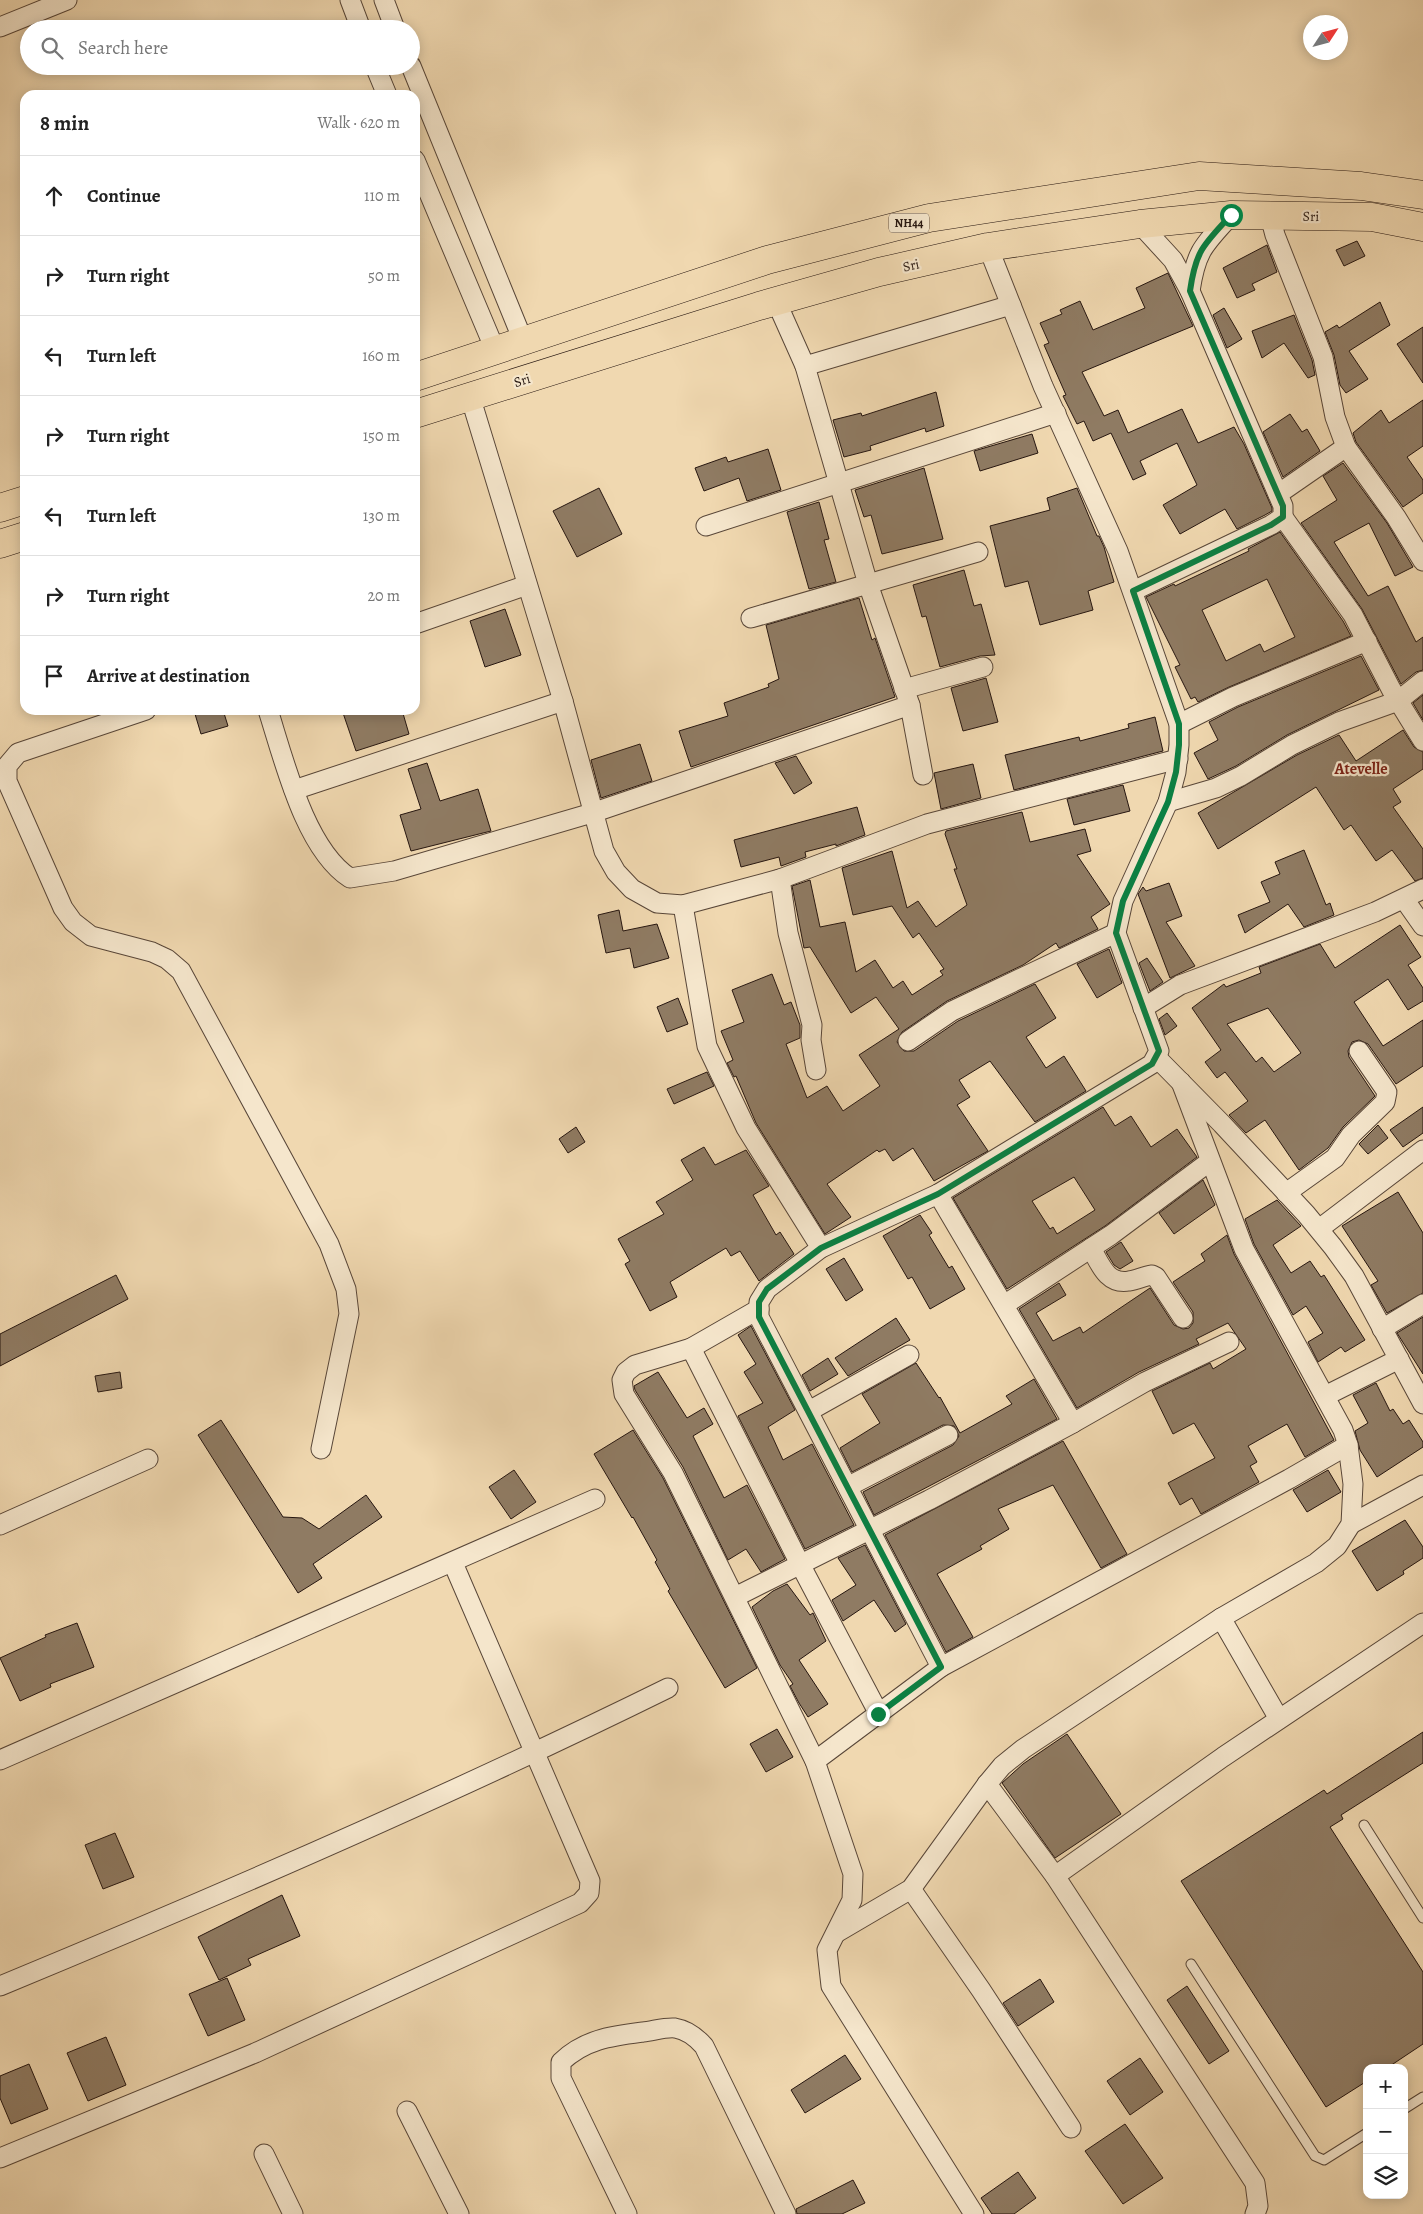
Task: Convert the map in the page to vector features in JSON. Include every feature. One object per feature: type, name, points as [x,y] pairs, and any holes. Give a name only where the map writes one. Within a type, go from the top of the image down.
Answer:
[{"type":"highway","name":"NH44","points":[[420,375],[524,343],[767,260],[929,218],[1199,176],[1415,190]]},
{"type":"highway","name":"Sri","points":[[420,412],[776,301],[879,272],[988,248],[1140,224],[1231,215],[1372,217],[1423,227]]},
{"type":"highway","points":[[731,273],[741,312]]},
{"type":"highway","points":[[0,508],[20,502]]},
{"type":"highway","points":[[0,544],[20,538]]},
{"type":"street","points":[[0,27],[67,0]]},
{"type":"street","points":[[350,0],[358,20]]},
{"type":"street","points":[[384,0],[392,20]]},
{"type":"street","points":[[379,75],[385,90]]},
{"type":"street","points":[[415,75],[524,343]]},
{"type":"street","points":[[420,172],[496,352]]},
{"type":"street","points":[[1372,217],[1415,190]]},
{"type":"street","points":[[1190,291],[1194,264],[1200,251],[1231,215]]},
{"type":"street","points":[[1270,216],[1275,235],[1323,356],[1335,416],[1346,447],[1396,517],[1423,561]]},
{"type":"street","points":[[1140,224],[1173,260],[1190,291],[1283,506],[1283,517],[1348,607],[1398,701],[1423,741]]},
{"type":"street","points":[[941,1667],[759,1317],[759,1302],[767,1289],[821,1248],[938,1194],[1152,1064],[1157,1058],[1159,1051],[1116,933],[1123,901],[1168,802],[1178,759],[1179,724],[1133,591],[1118,551],[1056,413],[988,248]]},
{"type":"street","points":[[776,301],[805,366],[868,584],[907,697],[922,775]]},
{"type":"street","points":[[805,366],[821,359],[1011,305]]},
{"type":"street","points":[[470,396],[563,701],[592,813],[604,851],[616,872],[632,889],[657,903],[683,905],[780,879],[927,824],[1178,759]]},
{"type":"street","points":[[706,526],[1056,413]]},
{"type":"street","points":[[1278,494],[1346,447]]},
{"type":"street","points":[[1133,591],[1271,525],[1283,517]]},
{"type":"street","points":[[751,618],[978,552]]},
{"type":"street","points":[[420,622],[527,584]]},
{"type":"street","points":[[1179,724],[1233,697],[1367,641]]},
{"type":"street","points":[[270,715],[294,790],[324,854],[338,870],[350,878],[394,871],[592,813],[907,697],[983,667]]},
{"type":"street","points":[[1168,802],[1216,788],[1339,722],[1398,701],[1423,681]]},
{"type":"street","points":[[294,790],[563,701]]},
{"type":"street","points":[[131,715],[3,759],[7,781],[63,908],[73,922],[91,936],[152,952],[167,959],[181,971],[329,1244],[346,1289],[350,1314],[321,1449]]},
{"type":"street","points":[[780,879],[788,933],[812,1025],[811,1040],[816,1070]]},
{"type":"street","points":[[1143,1008],[1180,985],[1315,936],[1404,899],[1423,889]]},
{"type":"street","points":[[1404,899],[1423,926]]},
{"type":"street","points":[[683,905],[707,1046],[746,1128],[821,1248]]},
{"type":"street","points":[[908,1040],[952,1011],[1116,933]]},
{"type":"street","points":[[1286,1193],[1335,1158],[1351,1135],[1386,1102],[1387,1092],[1360,1051]]},
{"type":"street","points":[[1157,1058],[1319,1229],[1354,1276],[1423,1404]]},
{"type":"street","points":[[1181,1082],[1209,1162],[1244,1250],[1343,1430],[1348,1445],[1353,1484],[1351,1524]]},
{"type":"street","points":[[1319,1229],[1423,1150]]},
{"type":"street","points":[[1004,1305],[1091,1248],[1209,1162]]},
{"type":"street","points":[[938,1194],[1073,1423]]},
{"type":"street","points":[[1091,1248],[1109,1277],[1114,1281],[1132,1281],[1152,1275],[1156,1277],[1183,1318]]},
{"type":"street","points":[[1382,1329],[1423,1304]]},
{"type":"street","points":[[759,1309],[691,1348],[635,1365],[626,1372],[622,1380],[624,1394],[673,1473],[815,1761],[853,1874],[852,1900],[828,1950],[831,1986],[974,2214]]},
{"type":"street","points":[[735,1597],[929,1500],[1145,1382],[1229,1342]]},
{"type":"street","points":[[691,1348],[878,1714]]},
{"type":"street","points":[[809,1411],[909,1355]]},
{"type":"street","points":[[1325,1396],[1398,1359]]},
{"type":"street","points":[[848,1486],[948,1435]]},
{"type":"street","points":[[815,1761],[941,1667],[1348,1445]]},
{"type":"street","points":[[0,1525],[148,1459]]},
{"type":"street","points":[[836,1933],[911,1889],[987,1784],[1002,1766],[1023,1749],[1220,1618],[1316,1563],[1337,1546],[1351,1524],[1423,1485]]},
{"type":"street","points":[[0,1760],[595,1499]]},
{"type":"street","points":[[0,2158],[256,2053],[580,1904],[589,1893],[590,1881],[453,1562]]},
{"type":"street","points":[[1220,1618],[1280,1719]]},
{"type":"street","points":[[1055,1876],[1280,1719],[1423,1623]]},
{"type":"street","points":[[2,1980],[134,1930],[534,1754],[668,1688]]},
{"type":"street","points":[[987,1784],[1055,1876],[1255,2183],[1258,2206],[1255,2214]]},
{"type":"street","points":[[911,1889],[981,1990],[1070,2128]]},
{"type":"street","points":[[627,2214],[561,2078],[561,2062],[573,2051],[590,2042],[608,2036],[674,2028],[696,2037],[704,2046],[786,2214]]},
{"type":"street","points":[[407,2111],[459,2214]]},
{"type":"street","points":[[264,2154],[293,2214]]},
{"type":"lane","points":[[1364,1825],[1423,1918]]},
{"type":"lane","points":[[1191,1964],[1316,2156],[1324,2160],[1363,2136]]},
{"type":"lane","points":[[1408,2106],[1423,2097]]},
{"type":"building","points":[[1357,241],[1365,256],[1344,266],[1336,250]]},
{"type":"building","points":[[1267,245],[1277,272],[1252,284],[1255,290],[1237,298],[1223,268]]},
{"type":"building","points":[[1168,273],[1193,326],[1082,372],[1104,416],[1118,410],[1128,433],[1182,409],[1198,443],[1234,427],[1244,444],[1272,508],[1272,511],[1237,529],[1225,509],[1180,534],[1163,505],[1197,485],[1177,443],[1140,461],[1146,474],[1133,480],[1111,433],[1093,441],[1084,421],[1077,424],[1063,396],[1066,395],[1044,345],[1049,343],[1040,323],[1062,314],[1060,310],[1080,301],[1093,330],[1145,308],[1136,288]]},
{"type":"building","points":[[1380,302],[1390,325],[1349,351],[1368,379],[1346,393],[1340,385],[1334,355],[1325,332],[1337,325],[1339,328]]},
{"type":"building","points":[[1224,308],[1242,339],[1227,348],[1213,315]]},
{"type":"building","points":[[1294,315],[1312,360],[1315,375],[1308,378],[1284,343],[1262,358],[1252,331]]},
{"type":"building","points":[[1423,327],[1423,383],[1397,344]]},
{"type":"building","points":[[936,392],[944,426],[926,432],[925,428],[870,446],[871,450],[844,457],[833,420],[861,413],[862,416]]},
{"type":"building","points":[[1423,400],[1423,446],[1407,457],[1423,480],[1423,493],[1403,507],[1356,442],[1353,433],[1381,410],[1389,423]]},
{"type":"building","points":[[1290,414],[1302,432],[1307,429],[1320,451],[1283,477],[1263,432]]},
{"type":"building","points":[[1032,434],[1038,453],[980,471],[974,451]]},
{"type":"building","points":[[768,449],[781,490],[747,501],[739,478],[704,491],[695,468],[726,457],[728,462]]},
{"type":"building","points":[[1343,463],[1387,523],[1413,567],[1395,576],[1369,523],[1334,542],[1368,596],[1388,586],[1416,642],[1423,637],[1423,670],[1416,672],[1401,684],[1362,609],[1301,523],[1337,500],[1323,476]]},
{"type":"building","points":[[924,468],[943,539],[882,554],[871,515],[864,517],[855,490]]},
{"type":"building","points":[[599,488],[622,534],[577,557],[553,511]]},
{"type":"building","points":[[1077,488],[1097,536],[1099,536],[1104,547],[1114,582],[1088,591],[1093,610],[1040,625],[1028,581],[1005,587],[990,526],[1050,510],[1047,498]]},
{"type":"building","points":[[819,502],[829,539],[824,540],[836,582],[809,589],[787,512]]},
{"type":"building","points":[[1280,532],[1343,621],[1351,636],[1198,702],[1195,697],[1191,699],[1175,667],[1180,665],[1146,597],[1174,584],[1175,586],[1249,551],[1248,549]],"holes":[[[1267,579],[1295,637],[1264,652],[1260,644],[1226,661],[1202,610]]]},
{"type":"building","points":[[964,570],[974,606],[981,604],[995,655],[980,656],[940,667],[926,616],[922,617],[913,585]]},
{"type":"building","points":[[859,598],[872,640],[875,638],[895,697],[691,767],[679,731],[728,716],[724,703],[769,687],[768,684],[779,679],[766,625]]},
{"type":"building","points":[[505,609],[521,655],[485,667],[470,621]]},
{"type":"building","points":[[1361,656],[1379,690],[1287,735],[1236,766],[1208,779],[1194,753],[1218,740],[1209,722],[1238,707]]},
{"type":"building","points":[[986,678],[998,722],[963,731],[951,688]]},
{"type":"building","points":[[1423,695],[1423,720],[1413,703]]},
{"type":"building","points":[[195,715],[225,715],[228,726],[201,734]]},
{"type":"building","points":[[344,715],[403,715],[409,734],[356,751]]},
{"type":"building","points":[[1155,717],[1163,751],[1014,790],[1005,755],[1079,737],[1080,741],[1129,728],[1128,724]]},
{"type":"building","points":[[1403,730],[1414,747],[1423,752],[1423,769],[1393,789],[1401,802],[1393,807],[1423,849],[1423,878],[1415,881],[1392,850],[1376,861],[1351,825],[1344,830],[1316,787],[1218,849],[1198,813],[1297,755],[1339,735],[1356,761]]},
{"type":"building","points":[[640,744],[652,781],[601,798],[591,760]]},
{"type":"building","points":[[796,756],[812,783],[794,794],[775,763]]},
{"type":"building","points":[[427,763],[440,801],[478,789],[491,831],[411,851],[400,815],[421,809],[408,769]]},
{"type":"building","points":[[973,764],[981,798],[941,809],[934,773]]},
{"type":"building","points":[[1123,785],[1130,811],[1074,825],[1067,799]]},
{"type":"building","points":[[857,807],[865,835],[836,846],[836,844],[805,852],[806,857],[781,866],[779,857],[741,867],[734,840]]},
{"type":"building","points":[[1022,812],[1030,842],[1085,829],[1091,851],[1077,855],[1110,904],[1091,917],[1098,929],[1059,948],[1056,943],[1023,965],[947,1001],[902,1032],[897,1042],[904,1051],[914,1051],[958,1021],[1035,984],[1056,1018],[1026,1037],[1046,1068],[1064,1056],[1086,1091],[1035,1122],[990,1061],[959,1080],[970,1097],[957,1105],[988,1151],[934,1181],[913,1148],[893,1161],[885,1149],[879,1152],[877,1150],[827,1184],[851,1217],[825,1234],[756,1123],[736,1076],[734,1077],[727,1063],[733,1060],[721,1031],[744,1022],[732,990],[772,974],[784,1005],[791,1002],[800,1025],[800,1038],[786,1044],[807,1098],[827,1086],[843,1111],[880,1086],[859,1055],[899,1029],[876,997],[851,1013],[810,947],[804,948],[792,886],[810,880],[820,927],[845,922],[856,972],[875,960],[893,988],[903,981],[912,995],[943,975],[940,971],[944,969],[919,933],[913,938],[892,906],[853,915],[842,868],[892,851],[907,908],[918,901],[936,927],[967,905],[954,869],[957,869],[945,834],[946,831]]},
{"type":"building","points":[[1304,850],[1326,905],[1330,903],[1334,915],[1304,927],[1288,904],[1245,933],[1238,915],[1270,902],[1261,882],[1280,874],[1275,862]]},
{"type":"building","points":[[1169,883],[1182,916],[1166,922],[1195,966],[1170,978],[1138,894],[1143,887],[1146,891]]},
{"type":"building","points":[[619,910],[623,931],[657,924],[669,958],[634,968],[630,948],[606,953],[598,915]]},
{"type":"building","points":[[1400,925],[1421,957],[1408,965],[1423,988],[1423,1001],[1408,1010],[1388,979],[1354,1002],[1383,1046],[1423,1020],[1423,1066],[1396,1084],[1368,1044],[1359,1040],[1352,1042],[1348,1051],[1349,1057],[1375,1096],[1343,1127],[1328,1148],[1299,1170],[1265,1120],[1246,1133],[1229,1115],[1248,1101],[1225,1072],[1217,1078],[1205,1062],[1221,1050],[1192,1008],[1224,984],[1226,987],[1261,973],[1259,967],[1320,944],[1335,968]],"holes":[[[1268,1008],[1301,1053],[1274,1072],[1262,1057],[1256,1062],[1227,1024]]]},
{"type":"building","points":[[1109,949],[1122,983],[1097,998],[1077,964]]},
{"type":"building","points":[[1147,958],[1163,982],[1150,991],[1139,963]]},
{"type":"building","points":[[678,998],[688,1024],[667,1032],[657,1007]]},
{"type":"building","points":[[1167,1013],[1177,1026],[1165,1035],[1159,1019]]},
{"type":"building","points":[[707,1072],[714,1086],[674,1104],[667,1089]]},
{"type":"building","points":[[1103,1107],[1115,1126],[1131,1116],[1151,1147],[1177,1129],[1197,1157],[1105,1226],[1007,1289],[953,1198]],"holes":[[[1074,1177],[1095,1210],[1057,1234],[1053,1227],[1050,1229],[1032,1201]]]},
{"type":"building","points":[[1423,1107],[1423,1133],[1403,1147],[1390,1130]]},
{"type":"building","points":[[1378,1125],[1388,1138],[1368,1154],[1359,1144]]},
{"type":"building","points":[[576,1127],[585,1142],[568,1153],[559,1139]]},
{"type":"building","points":[[704,1147],[715,1165],[746,1150],[769,1186],[753,1195],[776,1235],[780,1232],[794,1254],[759,1281],[740,1251],[731,1256],[726,1248],[670,1282],[677,1297],[650,1311],[625,1264],[630,1261],[618,1239],[664,1214],[656,1202],[693,1180],[681,1160]]},
{"type":"building","points":[[1203,1180],[1215,1205],[1174,1234],[1159,1213]]},
{"type":"building","points":[[1398,1192],[1423,1233],[1423,1293],[1387,1313],[1371,1285],[1378,1281],[1342,1226]]},
{"type":"building","points":[[1277,1200],[1301,1226],[1273,1245],[1291,1273],[1310,1261],[1321,1277],[1324,1275],[1365,1340],[1345,1352],[1341,1347],[1318,1362],[1308,1342],[1323,1333],[1306,1306],[1293,1315],[1254,1244],[1245,1219]]},
{"type":"building","points":[[920,1215],[932,1233],[929,1235],[949,1268],[952,1266],[965,1289],[930,1309],[912,1277],[908,1279],[883,1236]]},
{"type":"building","points":[[1227,1235],[1234,1254],[1334,1440],[1305,1457],[1287,1424],[1248,1446],[1257,1462],[1250,1466],[1259,1482],[1201,1514],[1192,1498],[1180,1505],[1168,1483],[1215,1458],[1194,1423],[1173,1434],[1152,1391],[1210,1363],[1213,1369],[1246,1349],[1228,1323],[1196,1339],[1199,1344],[1139,1372],[1077,1408],[1019,1309],[1059,1283],[1066,1295],[1036,1313],[1053,1341],[1080,1327],[1083,1333],[1150,1288],[1174,1325],[1183,1329],[1189,1328],[1193,1323],[1193,1312],[1173,1282],[1205,1261],[1201,1254]]},
{"type":"building","points":[[1121,1242],[1133,1261],[1120,1269],[1114,1265],[1106,1252]]},
{"type":"building","points":[[844,1258],[863,1290],[846,1301],[826,1269]]},
{"type":"building","points":[[116,1275],[128,1299],[0,1366],[0,1334]]},
{"type":"building","points":[[1423,1317],[1423,1374],[1397,1333]]},
{"type":"building","points":[[896,1318],[910,1340],[848,1376],[835,1358]]},
{"type":"building","points":[[751,1326],[795,1410],[768,1427],[783,1460],[812,1444],[854,1525],[805,1549],[738,1416],[763,1403],[744,1372],[756,1364],[738,1335]]},
{"type":"building","points":[[828,1358],[838,1374],[810,1391],[802,1375]]},
{"type":"building","points":[[916,1363],[940,1397],[960,1433],[1012,1404],[1006,1396],[1034,1379],[1057,1419],[874,1515],[863,1492],[953,1445],[959,1436],[954,1426],[943,1425],[852,1472],[840,1448],[880,1423],[862,1394]]},
{"type":"building","points":[[120,1372],[122,1388],[98,1392],[95,1376]]},
{"type":"building","points":[[658,1372],[687,1418],[704,1408],[713,1424],[693,1436],[724,1498],[747,1485],[785,1559],[761,1572],[746,1549],[728,1560],[683,1467],[635,1390],[634,1386]]},
{"type":"building","points":[[1376,1383],[1390,1411],[1393,1409],[1403,1424],[1409,1420],[1423,1442],[1423,1447],[1377,1477],[1360,1450],[1355,1431],[1368,1423],[1353,1395]]},
{"type":"building","points":[[221,1420],[283,1517],[302,1518],[319,1529],[366,1495],[382,1517],[313,1564],[322,1578],[298,1593],[198,1435]]},
{"type":"building","points":[[633,1430],[663,1478],[757,1668],[725,1688],[668,1591],[670,1589],[655,1562],[657,1560],[633,1517],[594,1454]]},
{"type":"building","points":[[1063,1441],[1127,1554],[1101,1568],[1053,1485],[998,1509],[1009,1529],[980,1546],[982,1549],[937,1574],[973,1637],[946,1652],[885,1535]]},
{"type":"building","points":[[514,1470],[536,1502],[511,1519],[489,1487]]},
{"type":"building","points":[[1328,1470],[1341,1492],[1307,1512],[1293,1490]]},
{"type":"building","points":[[1405,1520],[1423,1547],[1423,1558],[1403,1571],[1404,1574],[1377,1591],[1352,1551]]},
{"type":"building","points":[[865,1545],[906,1624],[895,1632],[874,1600],[843,1621],[832,1600],[856,1585],[838,1558]]},
{"type":"building","points":[[787,1584],[810,1615],[813,1613],[826,1641],[799,1660],[828,1704],[808,1717],[790,1686],[793,1684],[780,1665],[752,1607],[773,1591]]},
{"type":"building","points":[[77,1623],[94,1667],[50,1684],[51,1687],[20,1701],[0,1658],[46,1637],[45,1635]]},
{"type":"building","points":[[777,1729],[793,1757],[766,1772],[750,1744]]},
{"type":"building","points":[[1423,1732],[1423,1763],[1341,1815],[1343,1819],[1330,1827],[1423,1972],[1423,2044],[1393,2064],[1363,2064],[1363,2084],[1326,2107],[1181,1881],[1324,1790],[1327,1794]]},
{"type":"building","points":[[1067,1734],[1121,1814],[1055,1858],[1002,1783],[1023,1764]]},
{"type":"building","points":[[115,1833],[134,1877],[103,1889],[85,1845]]},
{"type":"building","points":[[282,1895],[300,1936],[248,1959],[251,1965],[219,1980],[198,1937]]},
{"type":"building","points":[[227,1978],[245,2020],[208,2036],[189,1994]]},
{"type":"building","points":[[1040,1979],[1054,2002],[1018,2026],[1003,2003]]},
{"type":"building","points":[[1187,1986],[1229,2051],[1209,2064],[1167,2000]]},
{"type":"building","points":[[106,2037],[126,2085],[88,2101],[67,2053]]},
{"type":"building","points":[[845,2055],[861,2079],[805,2113],[791,2090]]},
{"type":"building","points":[[1140,2058],[1163,2092],[1130,2115],[1107,2081]]},
{"type":"building","points":[[29,2064],[48,2109],[11,2124],[0,2098],[0,2076]]},
{"type":"building","points":[[1125,2124],[1163,2178],[1123,2204],[1085,2151]]},
{"type":"building","points":[[1018,2172],[1036,2198],[1014,2214],[992,2214],[981,2198]]},
{"type":"building","points":[[853,2180],[865,2203],[842,2214],[797,2214],[796,2209]]},
{"type":"district","name":"Atevelle","points":[[1361,768]]},
{"type":"route","points":[[878,1714],[941,1667],[759,1317],[759,1302],[767,1289],[821,1248],[938,1194],[1152,1064],[1157,1058],[1159,1051],[1116,933],[1117,921],[1123,901],[1168,802],[1176,772],[1179,724],[1133,591],[1271,525],[1283,517],[1283,506],[1190,291],[1194,264],[1200,251],[1231,215]]}]
